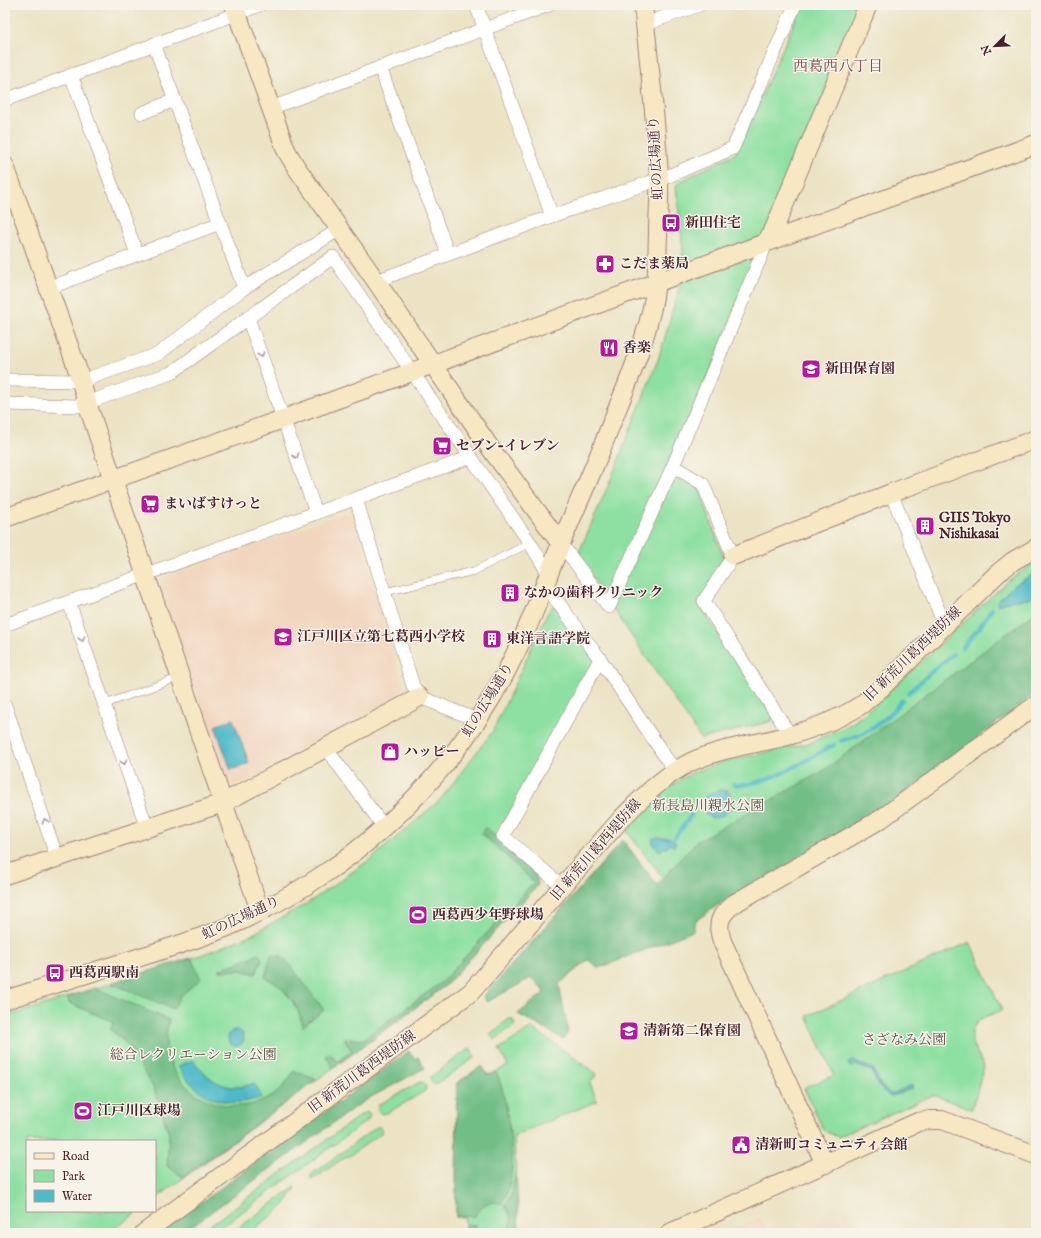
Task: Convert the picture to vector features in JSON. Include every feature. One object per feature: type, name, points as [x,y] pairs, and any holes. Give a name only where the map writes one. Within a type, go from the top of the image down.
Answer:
[{"type":"street","points":[[5,100],[154,44],[235,9],[260,5]]},
{"type":"street","points":[[476,5],[552,216]]},
{"type":"street","points":[[271,108],[549,5]]},
{"type":"street","name":"虹の広場通り","points":[[5,1000],[191,941],[226,928],[293,894],[325,874],[384,827],[434,776],[477,720],[498,687],[516,652],[590,478],[640,349],[652,304],[656,282],[659,179],[644,5]]},
{"type":"street","points":[[645,24],[699,5]]},
{"type":"street","points":[[376,281],[552,216],[659,179],[733,148],[795,5]]},
{"type":"street","points":[[235,9],[286,150],[296,167],[493,452],[609,607],[673,466],[766,242],[774,229],[868,5]]},
{"type":"street","points":[[154,44],[244,288]]},
{"type":"street","points":[[380,67],[448,254]]},
{"type":"street","points":[[71,75],[137,254]]},
{"type":"street","points":[[142,113],[175,100]]},
{"type":"street","points":[[5,518],[283,419],[1036,144]]},
{"type":"street","points":[[5,166],[81,381],[87,403],[260,911]]},
{"type":"street","points":[[49,288],[220,223]]},
{"type":"street","points":[[5,380],[81,381],[158,354],[244,288],[340,229]]},
{"type":"street","points":[[5,404],[78,406],[171,373],[333,257],[530,543],[547,579],[676,771]]},
{"type":"street","points":[[248,318],[316,513]]},
{"type":"street","points":[[790,735],[704,602],[733,556],[892,493],[1036,439]]},
{"type":"street","points":[[5,625],[471,457]]},
{"type":"street","points":[[673,466],[704,484],[733,556]]},
{"type":"street","points":[[892,493],[944,624]]},
{"type":"street","points":[[356,498],[413,686],[420,697],[477,720]]},
{"type":"street","name":"旧 新荒川葛西堤防線","points":[[144,1233],[471,992],[621,819],[646,793],[690,762],[716,752],[814,728],[840,717],[861,705],[880,690],[944,624],[997,574],[1013,561],[1036,548]]},
{"type":"street","points":[[69,602],[147,828]]},
{"type":"street","points":[[563,887],[503,836],[600,659]]},
{"type":"street","points":[[5,875],[223,803],[420,697]]},
{"type":"street","points":[[5,705],[57,858]]},
{"type":"street","points":[[825,1164],[722,941],[719,931],[721,919],[726,910],[735,903],[881,820],[1036,705]]},
{"type":"street","points":[[326,748],[384,827]]},
{"type":"street","points":[[670,1233],[918,1122],[942,1120],[1036,1155]]},
{"type":"lane","points":[[385,592],[474,571],[530,543]]},
{"type":"lane","points":[[104,704],[180,677]]},
{"type":"shaded area","name":"江戸川区立第七葛西小学校","points":[[344,513],[354,516],[404,689],[400,696],[234,787],[227,784],[159,585],[162,578]]},
{"type":"shaded area","points":[[761,1217],[769,1233],[725,1233]]},
{"type":"green space","points":[[657,5],[686,5],[663,14],[658,9]]},
{"type":"green space","points":[[802,5],[860,5],[669,471],[698,486],[725,561],[698,603],[773,716],[772,721],[701,739],[580,559],[580,550],[609,484],[659,357],[680,286],[683,249],[676,186],[679,182],[736,153]]},
{"type":"green space","name":"新長島川親水公園","points":[[1036,562],[1036,627],[831,784],[699,851],[663,878],[626,830],[657,795],[691,773],[726,761],[810,743],[851,724],[875,705],[1009,580]]},
{"type":"green space","name":"総合レクリエーション公園","points":[[554,604],[599,659],[498,837],[536,874],[538,885],[446,985],[156,1198],[156,1140],[26,1140],[26,1212],[138,1212],[109,1233],[5,1233],[5,1017],[201,955],[251,935],[311,901],[372,858],[440,800],[493,731],[547,614]]},
{"type":"green space","points":[[1036,612],[1036,693],[888,806],[721,903],[695,921],[693,931],[599,968],[588,960],[559,984],[568,1032],[563,1039],[518,1014],[545,992],[531,978],[487,1002],[483,997],[623,840],[657,885],[697,841],[823,771]]},
{"type":"green space","points":[[486,827],[536,874],[538,885],[446,985],[333,1068],[326,1056],[330,1053],[337,1062],[352,1051],[345,1041],[345,1038],[362,1040],[442,982],[534,882],[481,833]]},
{"type":"green space","name":"さざなみ公園","points":[[970,942],[1002,1010],[980,1019],[972,1029],[972,1043],[984,1067],[972,1109],[933,1095],[838,1137],[824,1131],[804,1088],[834,1075],[807,1016]]},
{"type":"green space","points":[[259,954],[262,959],[256,974],[242,970],[219,971],[219,970]]},
{"type":"green space","points":[[271,955],[281,956],[287,961],[324,1010],[302,1027],[302,1022],[298,1011],[288,996],[278,985],[265,977]]},
{"type":"green space","points":[[191,958],[201,979],[181,995],[173,1009],[111,983]]},
{"type":"green space","points":[[95,988],[169,1020],[166,1038],[168,1056],[175,1072],[186,1086],[199,1096],[215,1103],[232,1106],[249,1105],[267,1099],[279,1091],[294,1071],[317,1080],[183,1177],[167,1166],[169,1134],[154,1089],[128,1045],[110,1029],[114,1022],[69,1003],[67,997]]},
{"type":"green space","points":[[509,1019],[513,1019],[515,1025],[494,1040],[490,1034]]},
{"type":"green space","points":[[532,1028],[597,1074],[590,1083],[597,1101],[514,1136],[519,1233],[465,1233],[465,1217],[456,1217],[457,1083],[482,1066],[488,1075],[508,1066],[499,1049]]},
{"type":"green space","points":[[470,1048],[475,1057],[435,1085],[431,1081],[430,1077]]},
{"type":"green space","points":[[409,1051],[415,1059],[418,1057],[425,1068],[371,1097],[351,1110],[182,1233],[159,1233]]},
{"type":"green space","points":[[482,1066],[487,1075],[496,1072],[502,1090],[508,1118],[512,1157],[510,1181],[508,1191],[501,1204],[492,1202],[488,1203],[479,1209],[475,1216],[456,1217],[457,1083]]},
{"type":"green space","points":[[420,1082],[425,1084],[425,1091],[389,1112],[383,1114],[379,1112],[377,1107],[378,1105]]},
{"type":"green space","points":[[367,1112],[370,1115],[368,1120],[213,1233],[199,1233],[362,1114]]},
{"type":"green space","points":[[378,1126],[382,1129],[381,1133],[351,1155],[339,1161],[315,1178],[311,1179],[311,1175]]},
{"type":"green space","points":[[516,1169],[519,1233],[507,1233],[511,1220],[505,1206],[512,1194]]},
{"type":"green space","points":[[295,1187],[296,1188],[280,1209],[249,1233],[231,1233]]},
{"type":"green space","points":[[465,1224],[475,1225],[479,1233],[465,1233]]},
{"type":"water","points":[[1036,573],[1036,595],[1028,599],[1014,600],[998,605],[996,603],[1014,585]]},
{"type":"water","points":[[233,719],[249,763],[231,770],[215,726]]},
{"type":"water","points":[[721,790],[728,791],[732,804],[730,809],[723,815],[716,818],[710,817],[704,813],[704,800],[709,794]]},
{"type":"water","points":[[653,838],[670,838],[676,843],[673,847],[670,844],[666,849],[664,847],[661,851],[654,846]]},
{"type":"water","points":[[236,1030],[243,1035],[244,1038],[239,1045],[236,1046],[229,1041],[228,1038],[233,1031]]},
{"type":"water","points":[[193,1060],[205,1074],[220,1084],[236,1087],[254,1083],[262,1097],[249,1101],[236,1102],[214,1098],[203,1093],[194,1086],[178,1066]]},
{"type":"water","points":[[854,1060],[855,1062],[873,1069],[881,1086],[891,1094],[912,1085],[913,1088],[890,1097],[879,1087],[871,1071],[855,1065],[850,1067],[848,1063]]},
{"type":"waterway","points":[[962,648],[992,609]]},
{"type":"waterway","points":[[908,693],[953,654]]},
{"type":"waterway","points":[[841,741],[859,735],[877,725],[902,700]]},
{"type":"waterway","points":[[733,784],[744,785],[771,778],[834,745]]},
{"type":"waterway","points":[[673,840],[692,814]]},
{"type":"place","name":"新田住宅","points":[[671,223]]},
{"type":"place","name":"こだま薬局","points":[[605,264]]},
{"type":"place","name":"香楽","points":[[609,348]]},
{"type":"place","name":"新田保育園","points":[[811,369]]},
{"type":"place","name":"セブン-イレブン","points":[[442,446]]},
{"type":"place","name":"まいばすけっと","points":[[150,504]]},
{"type":"place","name":"GIIS Tokyo Nishikasai","points":[[925,526]]},
{"type":"place","name":"なかの歯科クリニック","points":[[510,593]]},
{"type":"place","name":"江戸川区立第七葛西小学校","points":[[283,637]]},
{"type":"place","name":"東洋言語学院","points":[[492,639]]},
{"type":"place","name":"ハッピー","points":[[390,752]]},
{"type":"place","name":"西葛西少年野球場","points":[[418,915]]},
{"type":"place","name":"西葛西駅南","points":[[55,973]]},
{"type":"place","name":"清新第二保育園","points":[[629,1031]]},
{"type":"place","name":"江戸川区球場","points":[[83,1111]]},
{"type":"place","name":"清新町コミュニティ会館","points":[[741,1145]]},
{"type":"district","name":"西葛西八丁目","points":[[838,66]]}]
